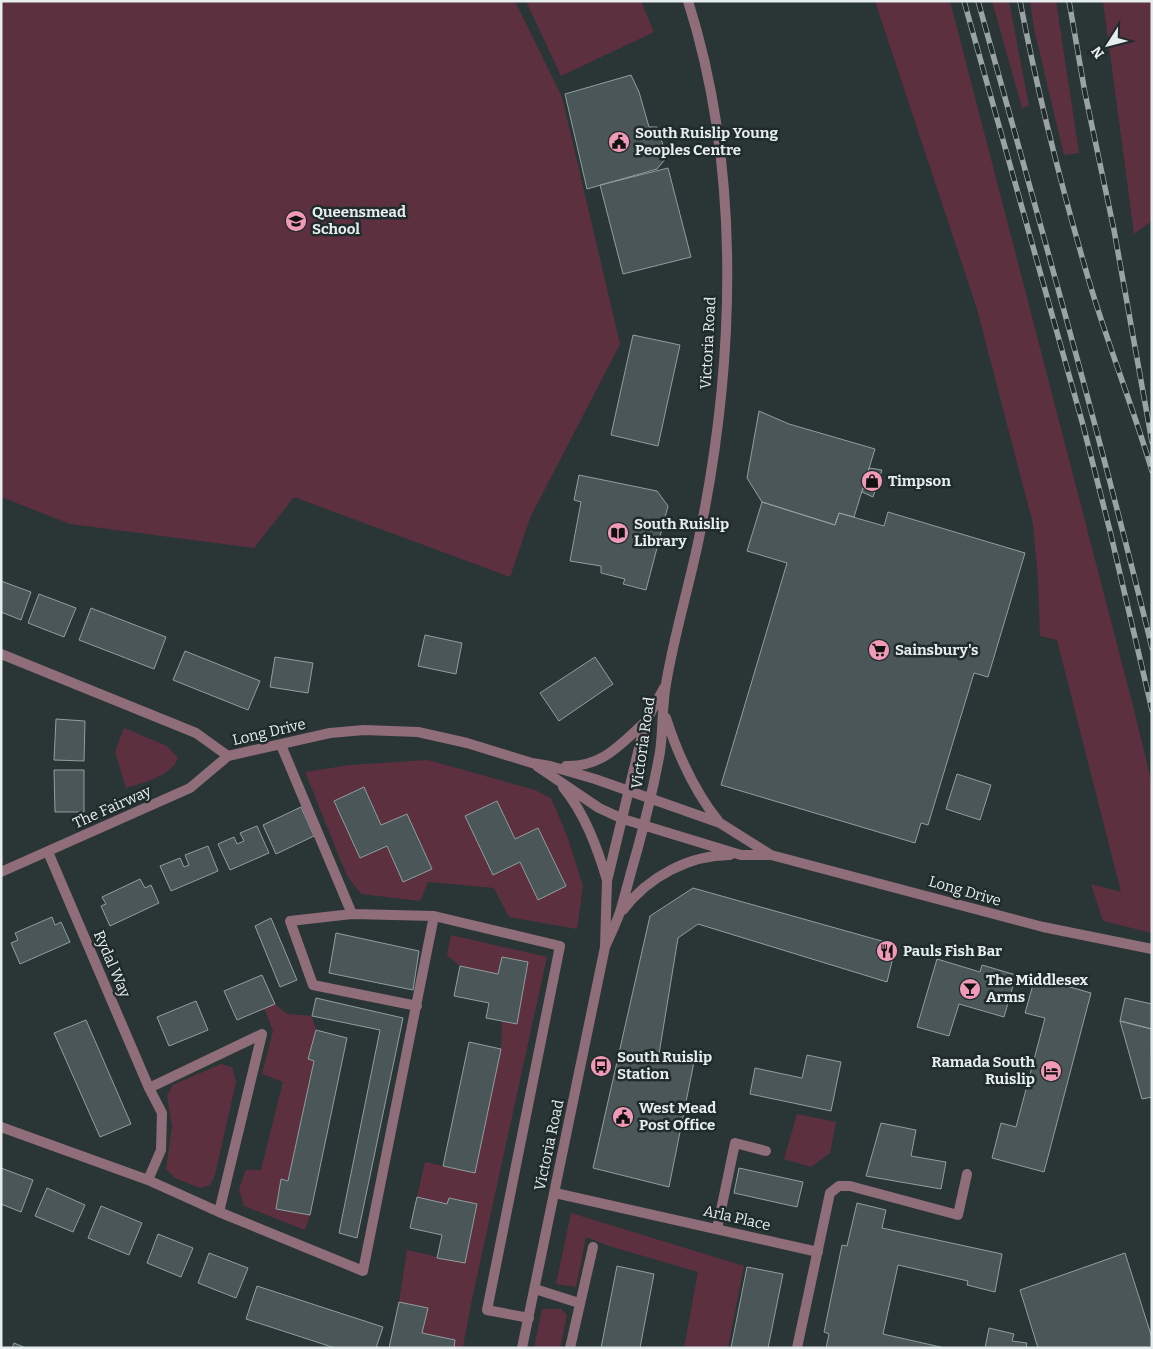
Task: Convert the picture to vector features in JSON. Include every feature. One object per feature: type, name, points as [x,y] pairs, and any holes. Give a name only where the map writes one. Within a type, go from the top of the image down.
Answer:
[{"type":"street","name":"Victoria Road","points":[[605,947],[620,914],[651,797],[660,748],[665,685],[699,539],[717,434],[726,331],[726,220],[719,142],[708,79],[688,1]]},
{"type":"street","name":"Long Drive","points":[[1,654],[196,733],[228,756],[330,733],[364,730],[418,732],[467,743],[532,763],[550,766],[651,797],[720,823],[771,855]]},
{"type":"street","name":"Victoria Road","points":[[522,1348],[605,947],[607,881],[644,723],[665,685]]},
{"type":"street","points":[[664,712],[677,750],[690,777],[709,810],[720,823]]},
{"type":"street","points":[[550,766],[580,767],[595,762],[613,752],[644,723]]},
{"type":"street","points":[[281,745],[352,914]]},
{"type":"street","name":"The Fairway","points":[[1,872],[190,788],[228,756]]},
{"type":"street","name":"Long Drive","points":[[532,763],[599,808],[644,826],[741,855],[771,855],[1043,928],[1152,949]]},
{"type":"street","points":[[557,779],[580,811],[600,856],[607,881]]},
{"type":"street","name":"Rydal Way","points":[[48,852],[149,1088],[162,1113],[160,1150],[148,1180]]},
{"type":"street","points":[[620,914],[632,898],[646,886],[679,866],[696,859],[719,855],[741,855]]},
{"type":"street","points":[[417,1006],[313,985],[290,921],[352,914],[434,916],[560,946],[486,1310],[528,1318]]},
{"type":"street","points":[[1,1127],[148,1180],[219,1212],[363,1271],[434,916]]},
{"type":"street","points":[[149,1088],[262,1034],[219,1212]]},
{"type":"street","points":[[717,1229],[735,1143],[766,1151]]},
{"type":"street","points":[[797,1348],[830,1193],[839,1186],[850,1186],[958,1215],[967,1174]]},
{"type":"street","name":"Arla Place","points":[[555,1193],[818,1252]]},
{"type":"street","points":[[570,1348],[592,1247]]},
{"type":"street","points":[[535,1289],[580,1303]]},
{"type":"shaded area","name":"Queensmead School","points":[[1,1],[515,1],[562,97],[620,344],[530,518],[510,577],[294,497],[254,548],[70,524],[1,497]]},
{"type":"shaded area","points":[[526,1],[641,1],[654,32],[561,76]]},
{"type":"shaded area","points":[[875,1],[950,1],[1152,784],[1152,933],[1103,921],[1091,884],[1121,892],[1057,640],[1040,636],[1038,579],[1033,524],[977,309]]},
{"type":"shaded area","points":[[992,1],[1009,1],[1029,106],[1022,108]]},
{"type":"shaded area","points":[[1030,1],[1056,1],[1079,153],[1064,155],[1034,29]]},
{"type":"shaded area","points":[[1103,1],[1151,1],[1152,221],[1134,234]]},
{"type":"shaded area","points":[[124,728],[167,746],[178,758],[175,764],[170,770],[156,778],[126,788],[115,752]]},
{"type":"shaded area","points":[[428,760],[535,790],[551,798],[567,836],[583,886],[577,929],[509,917],[494,888],[428,882],[420,901],[361,894],[347,876],[305,772],[350,765]],"holes":[[[364,787],[381,825],[407,814],[432,869],[404,882],[387,846],[360,858],[334,801]],[[538,828],[565,886],[520,862],[493,875],[515,839]]]},
{"type":"shaded area","points":[[451,935],[547,957],[472,1299],[463,1346],[468,1348],[454,1348],[455,1340],[422,1333],[427,1308],[399,1302],[407,1250],[465,1263],[477,1204],[449,1198],[447,1204],[417,1197],[425,1162],[475,1173],[501,1049],[502,1021],[517,1024],[528,963],[502,957],[498,974],[460,966],[447,955]]},
{"type":"shaded area","points":[[275,1004],[287,1014],[312,1016],[316,1030],[308,1059],[314,1061],[288,1181],[281,1179],[276,1209],[310,1215],[305,1230],[244,1206],[239,1189],[246,1170],[261,1170],[283,1082],[262,1074],[273,1031],[264,1008]]},
{"type":"shaded area","points":[[221,1064],[232,1067],[236,1082],[215,1175],[210,1185],[200,1188],[175,1178],[166,1169],[172,1127],[167,1095],[173,1085]]},
{"type":"shaded area","points":[[797,1114],[836,1122],[830,1153],[811,1167],[784,1159]]},
{"type":"shaded area","points":[[571,1213],[744,1266],[728,1348],[684,1348],[698,1272],[609,1246],[586,1237],[576,1287],[556,1284]]},
{"type":"shaded area","points":[[542,1309],[561,1309],[567,1315],[560,1348],[534,1348]]},
{"type":"building","name":"South Ruislip Young Peoples Centre","points":[[631,75],[639,92],[649,127],[657,127],[667,157],[657,169],[587,189],[565,94]]},
{"type":"building","points":[[668,168],[691,257],[623,274],[600,185]]},
{"type":"building","points":[[633,335],[680,345],[658,446],[611,435]]},
{"type":"building","points":[[759,411],[789,424],[875,449],[854,517],[839,513],[835,525],[762,502],[747,478]]},
{"type":"building","name":"Timpson","points":[[869,468],[882,470],[873,497],[862,492]]},
{"type":"building","name":"South Ruislip Library","points":[[579,475],[657,491],[668,506],[646,590],[623,584],[625,579],[601,573],[601,566],[570,561],[581,502],[574,500]]},
{"type":"building","name":"Sainsbury's","points":[[762,502],[835,525],[839,513],[884,526],[888,512],[1025,553],[988,677],[974,673],[928,825],[921,823],[915,843],[721,785],[787,563],[747,551]]},
{"type":"building","points":[[1,581],[31,592],[21,620],[1,612]]},
{"type":"building","points":[[39,594],[76,608],[64,637],[28,623]]},
{"type":"building","points":[[91,608],[166,637],[154,669],[79,640]]},
{"type":"building","points":[[425,635],[462,643],[456,674],[418,666]]},
{"type":"building","points":[[185,651],[260,681],[248,710],[173,680]]},
{"type":"building","points":[[275,657],[313,663],[308,693],[270,687]]},
{"type":"building","points":[[595,657],[613,684],[559,721],[540,693]]},
{"type":"building","points":[[56,719],[85,721],[84,761],[54,760]]},
{"type":"building","points":[[54,770],[84,770],[84,812],[55,812]]},
{"type":"building","points":[[957,774],[991,785],[980,820],[946,809]]},
{"type":"building","points":[[364,787],[381,825],[407,814],[432,869],[403,882],[387,846],[360,858],[334,801]]},
{"type":"building","points":[[497,801],[515,839],[538,828],[566,886],[538,900],[520,862],[493,875],[465,816]]},
{"type":"building","points":[[301,807],[314,836],[276,854],[263,825]]},
{"type":"building","points":[[257,826],[269,853],[230,870],[218,844],[234,837],[237,844],[244,841],[240,833]]},
{"type":"building","points":[[208,846],[218,871],[171,891],[160,866],[180,858],[184,867],[189,865],[185,855]]},
{"type":"building","points":[[140,879],[145,888],[151,885],[159,903],[110,926],[101,906],[106,904],[102,897]]},
{"type":"building","points":[[693,888],[896,945],[887,982],[698,924],[678,938],[659,1054],[694,1062],[669,1187],[593,1168],[650,916]]},
{"type":"building","points":[[52,917],[55,925],[61,922],[70,942],[20,964],[11,943],[18,940],[15,933]]},
{"type":"building","points":[[271,918],[297,980],[280,987],[255,926]]},
{"type":"building","points":[[336,933],[419,951],[413,990],[329,973]]},
{"type":"building","points":[[502,957],[528,962],[517,1024],[486,1018],[489,1003],[454,996],[460,966],[498,974]]},
{"type":"building","name":"The Middlesex Arms","points":[[937,959],[980,972],[982,965],[1016,975],[1004,1017],[959,1004],[949,1036],[917,1027]]},
{"type":"building","name":"Ramada South Ruislip","points":[[1036,974],[1057,979],[1056,983],[1091,993],[1044,1172],[992,1158],[1001,1123],[1016,1127],[1045,1018],[1025,1013]]},
{"type":"building","points":[[262,975],[275,1004],[237,1020],[224,991]]},
{"type":"building","points":[[316,998],[403,1018],[357,1238],[339,1233],[380,1030],[312,1016]]},
{"type":"building","points":[[1125,998],[1152,1004],[1152,1029],[1120,1021]]},
{"type":"building","points":[[196,1001],[208,1030],[169,1046],[157,1017]]},
{"type":"building","points":[[86,1020],[131,1124],[100,1137],[54,1033]]},
{"type":"building","points":[[1120,1021],[1151,1029],[1152,1097],[1142,1099]]},
{"type":"building","points":[[316,1030],[347,1038],[310,1215],[276,1209],[281,1179],[288,1181],[314,1061],[308,1059]]},
{"type":"building","points":[[469,1042],[501,1049],[475,1173],[443,1166]]},
{"type":"building","points":[[807,1055],[841,1062],[831,1111],[750,1094],[755,1068],[802,1078]]},
{"type":"building","points":[[881,1123],[916,1130],[911,1156],[946,1162],[941,1189],[866,1176]]},
{"type":"building","points":[[1,1168],[33,1180],[21,1212],[1,1204]]},
{"type":"building","points":[[739,1168],[803,1182],[797,1207],[734,1193]]},
{"type":"building","points":[[47,1188],[85,1205],[73,1232],[35,1216]]},
{"type":"building","points":[[417,1197],[447,1204],[449,1198],[477,1204],[465,1263],[437,1258],[442,1235],[410,1228]]},
{"type":"building","points":[[857,1203],[886,1210],[882,1228],[1002,1254],[995,1292],[967,1285],[968,1281],[898,1265],[883,1334],[945,1348],[826,1348],[829,1334],[824,1332],[842,1245],[847,1246]]},
{"type":"building","points":[[101,1206],[142,1223],[129,1255],[88,1238]]},
{"type":"building","points":[[158,1234],[193,1248],[181,1277],[147,1263]]},
{"type":"building","points":[[209,1253],[248,1268],[236,1298],[198,1283]]},
{"type":"building","points":[[1125,1253],[1152,1338],[1152,1348],[1038,1348],[1020,1290]]},
{"type":"building","points":[[617,1266],[654,1274],[640,1348],[601,1348]]},
{"type":"building","points":[[747,1267],[783,1274],[768,1348],[731,1348]]},
{"type":"building","points":[[257,1286],[383,1327],[376,1348],[335,1348],[246,1319]]},
{"type":"building","points":[[399,1302],[428,1308],[422,1333],[455,1340],[454,1348],[389,1348]]},
{"type":"building","points":[[989,1328],[1014,1334],[1012,1341],[1027,1343],[1026,1348],[985,1348]]},
{"type":"building","points":[[14,1343],[26,1348],[12,1348]]},
{"type":"railway","points":[[964,1],[1083,425],[1152,710]]},
{"type":"railway","points":[[978,1],[1089,405],[1152,648]]},
{"type":"railway","points":[[1020,1],[1043,107],[1079,246],[1096,305],[1152,471]]},
{"type":"railway","points":[[1069,1],[1085,93],[1114,230],[1152,442]]},
{"type":"place","name":"South Ruislip Young Peoples Centre","points":[[619,142]]},
{"type":"place","name":"Queensmead School","points":[[296,221]]},
{"type":"place","name":"Timpson","points":[[872,481]]},
{"type":"place","name":"South Ruislip Library","points":[[618,533]]},
{"type":"place","name":"Sainsbury's","points":[[879,650]]},
{"type":"place","name":"Pauls Fish Bar","points":[[887,951]]},
{"type":"place","name":"The Middlesex Arms","points":[[970,989]]},
{"type":"place","name":"South Ruislip Station","points":[[601,1066]]},
{"type":"place","name":"Ramada South Ruislip","points":[[1051,1071]]},
{"type":"place","name":"West Mead Post Office","points":[[623,1117]]}]
